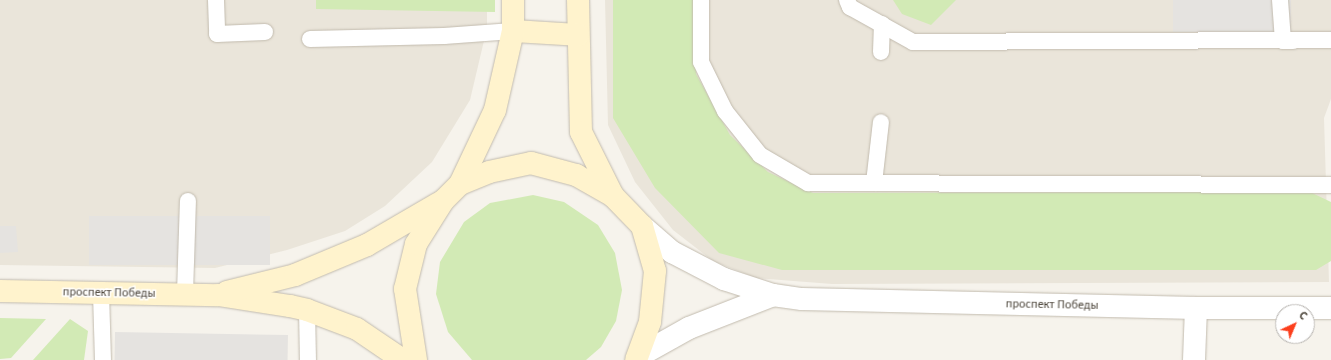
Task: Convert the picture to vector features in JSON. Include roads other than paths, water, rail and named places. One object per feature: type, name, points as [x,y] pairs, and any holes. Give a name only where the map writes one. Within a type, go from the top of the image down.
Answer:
[{"type":"street","points":[[416,360],[404,289],[416,244],[443,201],[460,184],[495,110],[513,31],[513,0]]},
{"type":"street","points":[[578,0],[582,132],[613,196]]},
{"type":"street","points":[[513,31],[578,35]]},
{"type":"street","points":[[460,184],[489,172],[531,163],[576,175],[613,196],[642,226],[655,271],[650,322],[638,358]]},
{"type":"street","points":[[218,294],[295,275],[368,245],[443,201]]},
{"type":"street","name":"проспект Победы","points":[[642,226],[672,252],[724,279],[773,295],[802,298],[1196,308],[1331,308]]},
{"type":"street","name":"проспект Победы","points":[[0,292],[218,294]]},
{"type":"street","points":[[218,294],[307,310],[357,329],[403,360]]},
{"type":"street","points":[[638,358],[689,328],[773,295]]},
{"type":"street","points":[[1194,360],[1196,308]]},
{"type":"lane","points":[[216,0],[217,34],[266,32]]},
{"type":"lane","points":[[701,0],[702,62],[725,111],[760,155],[808,183],[1331,185]]},
{"type":"lane","points":[[847,0],[850,6],[914,42],[1331,40]]},
{"type":"lane","points":[[1280,0],[1283,41]]},
{"type":"lane","points":[[881,52],[882,24]]},
{"type":"lane","points":[[310,39],[444,36],[513,31]]},
{"type":"lane","points":[[874,183],[881,122]]},
{"type":"lane","points":[[185,294],[188,201]]},
{"type":"lane","points":[[101,293],[103,360]]},
{"type":"lane","points":[[307,310],[308,360]]}]
